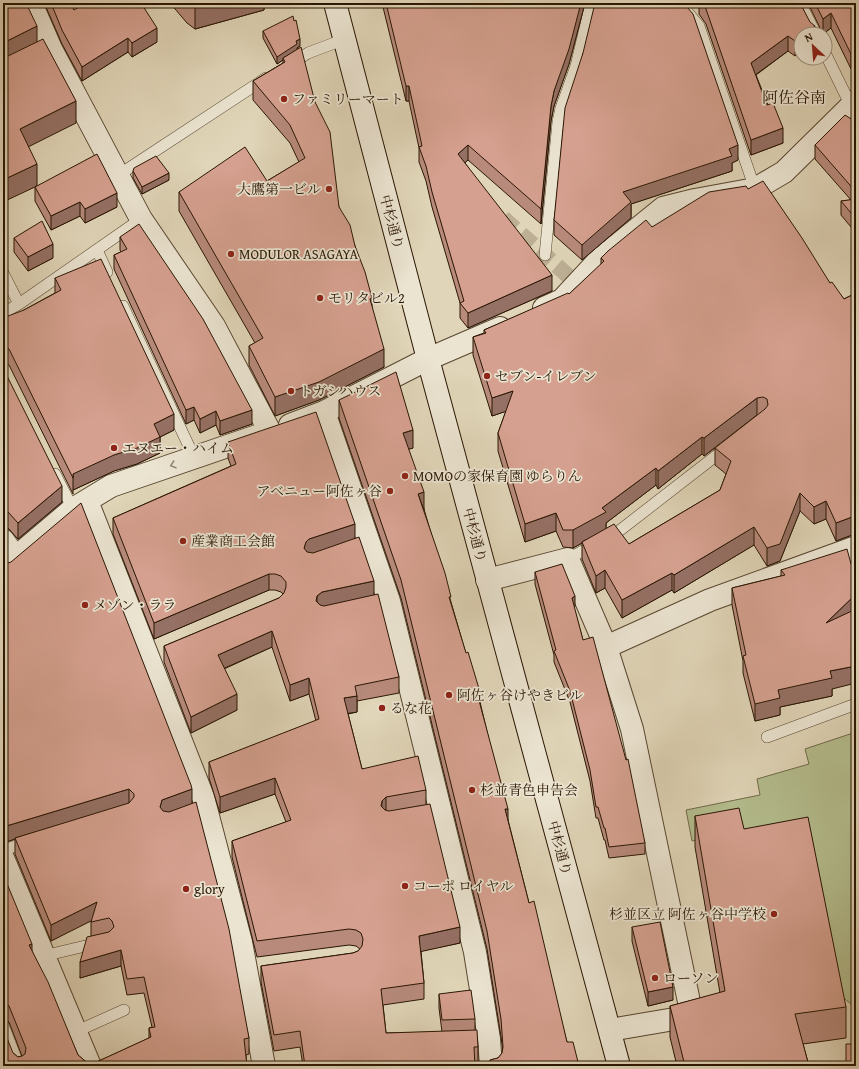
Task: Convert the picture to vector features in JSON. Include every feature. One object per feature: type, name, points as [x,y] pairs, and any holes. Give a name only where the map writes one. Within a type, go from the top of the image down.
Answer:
[{"type":"street","points":[[31,3],[47,51],[141,219],[214,326],[270,432]]},
{"type":"street","name":"中杉通り","points":[[335,3],[428,360],[619,1066]]},
{"type":"street","points":[[3,540],[9,563],[80,505],[111,486],[324,412],[428,360],[562,300],[599,260],[663,208],[695,200],[755,189],[784,172],[854,104]]},
{"type":"street","points":[[324,412],[385,602],[437,811],[476,952],[481,1039],[491,1066]]},
{"type":"street","points":[[80,505],[148,655],[199,809],[247,971],[264,1066]]},
{"type":"street","points":[[606,647],[710,600],[853,548]]},
{"type":"street","points":[[487,580],[568,559],[606,647],[632,729],[692,1016],[610,1030]]},
{"type":"street","points":[[148,655],[169,646]]},
{"type":"street","points":[[3,858],[90,1066]]},
{"type":"street","points":[[247,971],[269,968]]},
{"type":"lane","points":[[545,255],[560,108],[576,66],[591,3]]},
{"type":"lane","points":[[800,3],[812,26]]},
{"type":"lane","points":[[672,6],[685,6],[699,26],[755,189]]},
{"type":"lane","points":[[117,176],[245,91],[308,53],[345,39]]},
{"type":"lane","points":[[832,66],[854,104]]},
{"type":"lane","points":[[3,313],[19,304],[141,219]]},
{"type":"lane","points":[[96,250],[194,457]]},
{"type":"lane","points":[[3,273],[19,304]]},
{"type":"lane","points":[[568,559],[619,531],[736,440]]},
{"type":"lane","points":[[52,467],[80,505]]},
{"type":"lane","points":[[853,548],[856,577]]},
{"type":"lane","points":[[766,737],[856,704]]},
{"type":"lane","points":[[3,850],[39,839]]},
{"type":"lane","points":[[43,956],[106,941]]},
{"type":"lane","points":[[75,1032],[124,1010]]},
{"type":"lane","points":[[3,1025],[19,1066]]},
{"type":"green space","points":[[856,732],[856,1008],[841,996],[744,830],[692,841],[686,810],[760,795],[757,779],[809,764],[805,749]]},
{"type":"building","points":[[3,3],[26,3],[37,26],[3,43]]},
{"type":"building","points":[[51,3],[71,3],[74,10],[86,3],[141,3],[157,28],[132,43],[128,38],[82,67],[62,30]]},
{"type":"building","points":[[386,3],[581,3],[569,49],[554,91],[551,106],[541,209],[468,145],[458,154],[552,275],[468,313],[460,303],[464,301],[432,192],[426,166],[419,147],[422,146],[409,86],[406,86]]},
{"type":"building","points":[[595,3],[664,3],[687,7],[693,14],[738,145],[729,149],[732,156],[623,192],[631,202],[582,245],[554,220],[565,108],[583,53]]},
{"type":"building","points":[[702,3],[800,3],[810,22],[815,26],[793,26],[793,40],[788,36],[751,63],[767,105],[773,103],[783,128],[751,140],[706,9]]},
{"type":"building","points":[[815,3],[856,3],[856,52],[851,54],[831,13],[823,19]]},
{"type":"building","points":[[293,16],[294,21],[296,20],[300,39],[296,41],[297,44],[277,57],[263,31]]},
{"type":"building","points":[[43,39],[76,101],[20,129],[37,164],[3,180],[3,57],[6,57]]},
{"type":"building","points":[[301,47],[315,102],[330,132],[339,207],[350,225],[355,246],[365,272],[372,298],[370,299],[384,349],[319,382],[275,397],[249,346],[263,338],[179,192],[245,147],[267,181],[305,158],[290,125],[253,81],[285,62],[283,58]]},
{"type":"building","points":[[845,115],[856,122],[856,192],[815,145]]},
{"type":"building","points":[[97,154],[117,193],[85,209],[80,202],[51,216],[35,187]]},
{"type":"building","points":[[156,156],[169,173],[142,187],[133,171],[134,168]]},
{"type":"building","points":[[763,181],[802,238],[830,283],[832,282],[844,299],[856,293],[856,517],[836,523],[826,501],[814,507],[800,493],[780,544],[767,548],[754,527],[674,575],[672,573],[622,600],[605,570],[596,576],[582,542],[614,524],[629,544],[720,490],[731,461],[715,448],[765,409],[768,405],[767,399],[763,397],[757,398],[704,438],[702,437],[658,471],[656,468],[602,508],[606,512],[573,530],[563,530],[556,513],[525,524],[498,433],[513,391],[492,398],[473,337],[486,333],[484,330],[568,293],[569,294],[604,261],[601,258],[608,251],[646,220],[652,227],[709,192],[746,186],[748,189]]},
{"type":"building","points":[[856,199],[856,219],[841,201]]},
{"type":"building","points":[[42,221],[53,244],[28,257],[14,238]]},
{"type":"building","points":[[139,224],[203,319],[252,410],[220,421],[216,411],[200,419],[194,407],[186,410],[114,255],[127,249],[120,237]]},
{"type":"building","points":[[101,259],[174,414],[154,424],[160,437],[137,448],[114,455],[73,474],[73,478],[9,349],[3,345],[3,323],[8,316],[24,310],[61,290],[55,278]]},
{"type":"building","points":[[3,368],[62,486],[18,523],[8,512],[3,512]]},
{"type":"building","points":[[396,372],[413,430],[403,433],[424,492],[418,494],[445,573],[451,597],[449,597],[466,653],[468,652],[480,692],[477,693],[508,809],[505,809],[529,903],[534,901],[567,1042],[573,1042],[579,1066],[491,1066],[490,1060],[498,1058],[502,1053],[503,1047],[501,1019],[487,931],[401,580],[339,400]]},
{"type":"building","points":[[316,412],[355,524],[309,539],[304,548],[307,552],[313,553],[359,537],[374,581],[322,592],[317,596],[316,601],[320,605],[324,606],[378,594],[399,677],[355,686],[357,696],[344,698],[362,769],[418,756],[426,790],[386,797],[382,801],[381,806],[385,810],[389,811],[430,804],[460,927],[419,936],[424,983],[381,989],[386,1033],[477,1030],[478,1047],[474,1047],[475,1066],[305,1066],[300,1031],[274,1035],[261,966],[353,953],[358,951],[362,946],[363,939],[361,933],[356,930],[349,929],[257,941],[232,841],[291,820],[275,778],[220,797],[209,762],[319,719],[309,678],[290,685],[272,631],[218,655],[237,694],[191,717],[164,646],[279,598],[284,593],[286,582],[281,576],[269,574],[154,623],[113,518],[236,464],[228,442]]},
{"type":"building","points":[[81,503],[191,785],[192,789],[162,800],[160,807],[163,811],[169,812],[196,802],[229,929],[249,1038],[244,1039],[247,1066],[3,1066],[3,1028],[13,1053],[18,1057],[22,1056],[25,1054],[26,1048],[9,1006],[3,1002],[3,874],[32,944],[29,945],[48,982],[78,1055],[90,1065],[151,1037],[149,1028],[155,1027],[144,977],[127,979],[121,950],[80,962],[87,937],[109,932],[114,927],[112,921],[109,918],[91,922],[97,902],[51,925],[15,838],[129,803],[134,797],[134,794],[129,789],[3,827],[3,564],[11,562]]},
{"type":"building","points":[[847,549],[851,564],[856,565],[856,594],[826,623],[856,609],[856,642],[854,643],[856,650],[856,666],[830,671],[832,678],[778,690],[780,698],[755,704],[743,656],[746,655],[732,588],[785,575],[781,570]]},
{"type":"building","points":[[562,564],[575,596],[572,598],[583,640],[593,637],[626,760],[628,759],[645,843],[609,847],[605,828],[598,807],[596,807],[590,770],[570,691],[554,651],[556,650],[535,572]]},
{"type":"building","points":[[739,808],[744,829],[808,817],[846,1007],[795,1014],[809,1066],[685,1066],[670,1006],[725,991],[695,816]]},
{"type":"building","points":[[660,922],[673,987],[648,992],[632,927]]},
{"type":"building","points":[[471,990],[475,1019],[442,1020],[439,994]]},
{"type":"building","points":[[846,1044],[856,1044],[856,1066],[846,1066]]},
{"type":"tunnel","points":[[503,218],[584,290]]},
{"type":"place","name":"ファミリーマート","points":[[284,99]]},
{"type":"place","name":"大鷹第一ビル","points":[[329,189]]},
{"type":"place","name":"MODULOR ASAGAYA","points":[[231,254]]},
{"type":"place","name":"モリタビル2","points":[[320,298]]},
{"type":"place","name":"セブン-イレブン","points":[[487,376]]},
{"type":"place","name":"トガシハウス","points":[[291,391]]},
{"type":"place","name":"エヌエー・ハイム","points":[[114,448]]},
{"type":"place","name":"MOMOの家保育園 ゆらりん","points":[[405,476]]},
{"type":"place","name":"アベニュー阿佐ヶ谷","points":[[390,491]]},
{"type":"place","name":"産業商工会館","points":[[183,541]]},
{"type":"place","name":"メゾン・ララ","points":[[85,605]]},
{"type":"place","name":"阿佐ヶ谷けやきビル","points":[[449,695]]},
{"type":"place","name":"るな花","points":[[382,708]]},
{"type":"place","name":"杉並青色申告会","points":[[472,790]]},
{"type":"place","name":"コーポ ロイヤル","points":[[405,886]]},
{"type":"place","name":"glory","points":[[186,889]]},
{"type":"place","name":"杉並区立 阿佐ヶ谷中学校","points":[[774,914]]},
{"type":"place","name":"ローソン","points":[[655,978]]},
{"type":"district","name":"阿佐谷南","points":[[794,97]]}]
